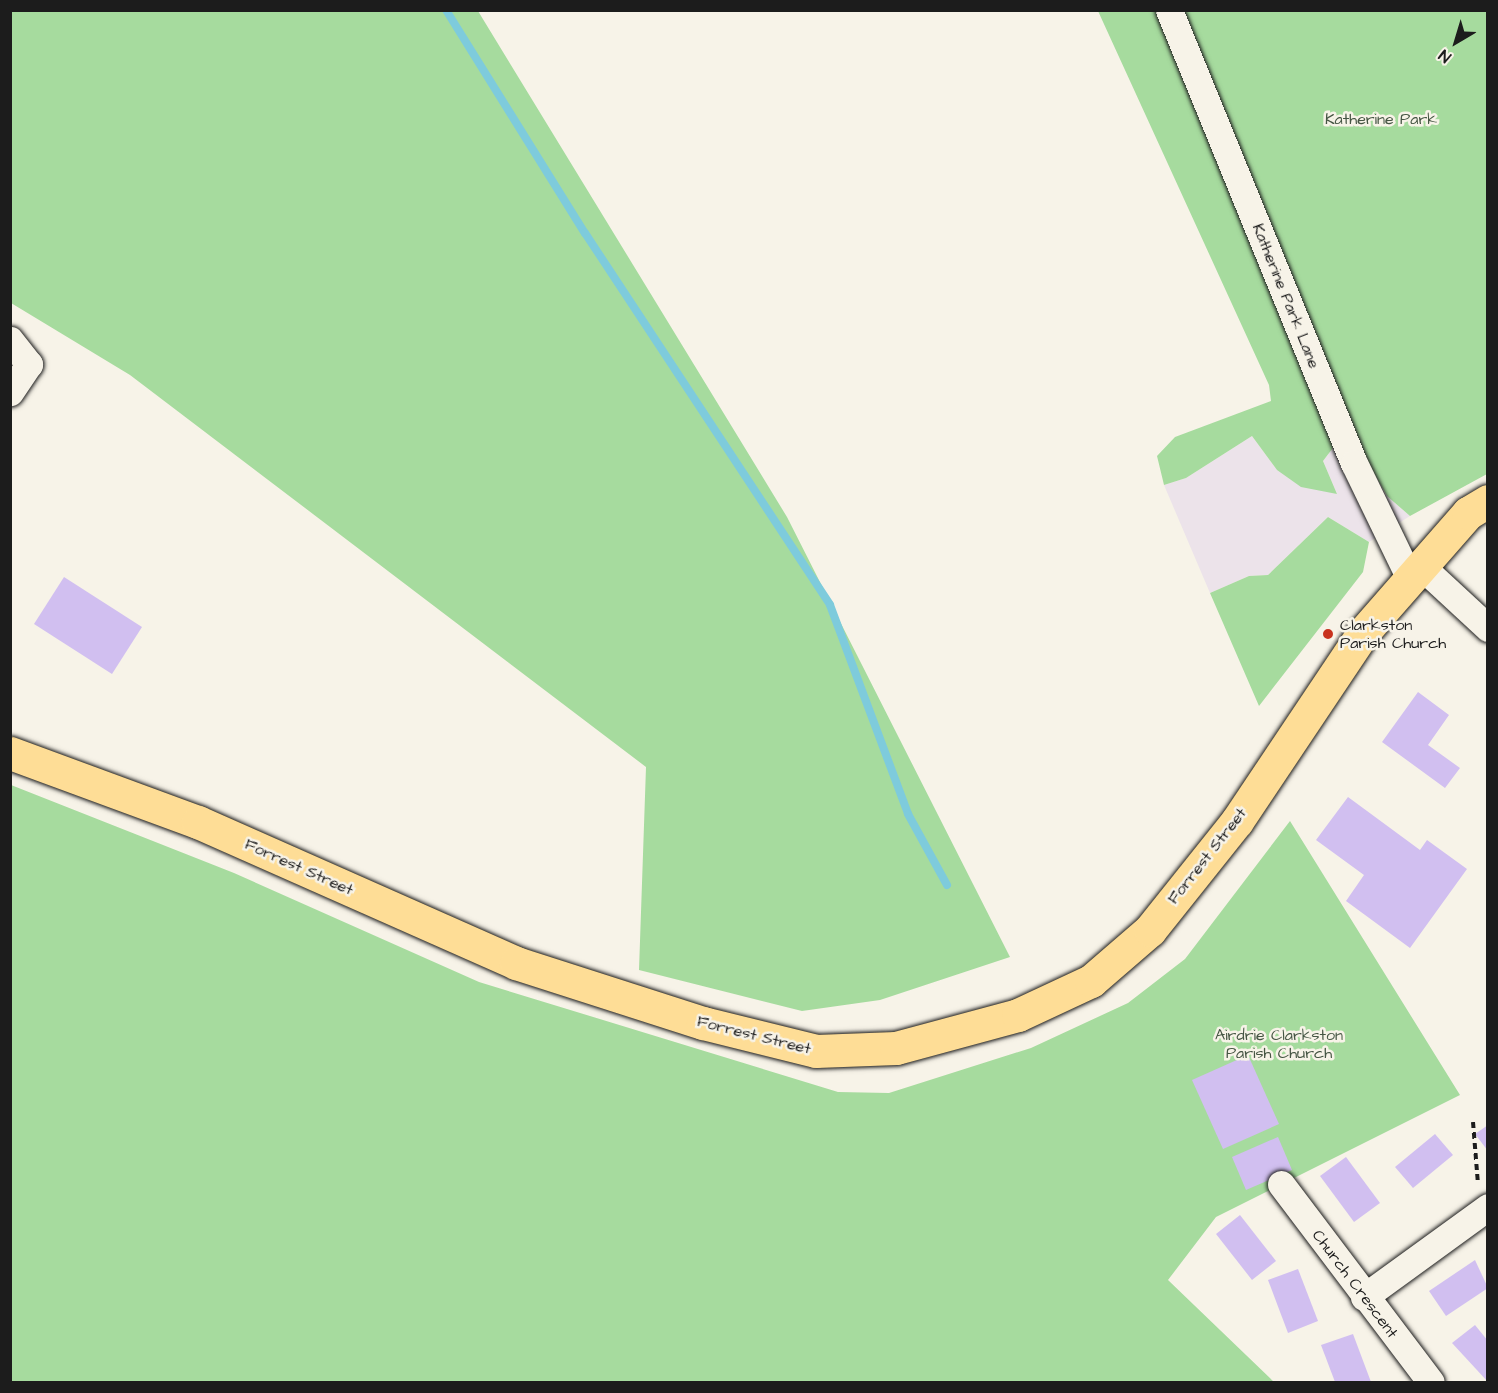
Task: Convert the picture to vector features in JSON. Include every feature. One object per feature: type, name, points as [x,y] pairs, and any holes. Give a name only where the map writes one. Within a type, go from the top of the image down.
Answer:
[{"type":"main road","name":"Forrest Street","points":[[10,753],[198,822],[516,963],[703,1023],[816,1051],[896,1048],[1018,1015],[1090,981],[1150,930],[1237,821],[1362,634],[1468,513],[1488,501]]},
{"type":"street","name":"Katherine Park Lane","points":[[1169,10],[1354,463],[1415,572]]},
{"type":"street","points":[[10,340],[29,364],[10,392]]},
{"type":"street","points":[[1415,572],[1488,628]]},
{"type":"street","name":"Church Crescent","points":[[1281,1184],[1431,1383]]},
{"type":"street","points":[[1364,1297],[1484,1210]]},
{"type":"path","points":[[1473,1122],[1484,1210]]},
{"type":"shaded area","points":[[1252,436],[1277,470],[1337,494],[1323,461],[1342,436],[1353,436],[1387,496],[1410,516],[1369,542],[1328,517],[1268,575],[1249,576],[1210,593],[1164,485],[1186,478]]},
{"type":"green space","points":[[10,11],[478,11],[787,517],[1010,957],[880,1000],[802,1011],[639,970],[646,767],[130,375],[11,303]]},
{"type":"green space","name":"Katherine Park","points":[[1098,11],[1487,11],[1487,474],[1410,516],[1387,496],[1353,436],[1342,436],[1323,461],[1337,494],[1301,487],[1277,470],[1252,436],[1186,478],[1164,485],[1157,456],[1175,437],[1271,401],[1269,385]]},
{"type":"green space","points":[[1328,517],[1369,542],[1363,572],[1259,706],[1210,593],[1249,576],[1268,575]]},
{"type":"green space","points":[[11,785],[234,873],[479,982],[838,1092],[889,1093],[1031,1048],[1128,1003],[1185,959],[1290,821],[1460,1095],[1216,1217],[1168,1280],[1274,1382],[11,1382]]},
{"type":"building","points":[[64,577],[142,627],[112,674],[34,624]]},
{"type":"building","points":[[1418,692],[1449,715],[1428,745],[1460,768],[1445,788],[1382,742]]},
{"type":"building","points":[[1348,797],[1420,850],[1427,840],[1467,869],[1410,948],[1346,901],[1364,875],[1316,840]]},
{"type":"building","name":"Airdrie Clarkston Parish Church","points":[[1248,1055],[1279,1124],[1223,1149],[1192,1080]]},
{"type":"building","points":[[1488,1125],[1488,1151],[1475,1134]]},
{"type":"building","points":[[1435,1134],[1453,1155],[1413,1188],[1395,1167]]},
{"type":"building","points":[[1278,1137],[1292,1170],[1246,1190],[1232,1157]]},
{"type":"building","points":[[1346,1157],[1380,1203],[1354,1222],[1320,1176]]},
{"type":"building","points":[[1240,1215],[1276,1261],[1252,1280],[1216,1234]]},
{"type":"building","points":[[1475,1260],[1488,1288],[1446,1316],[1429,1291]]},
{"type":"building","points":[[1298,1269],[1318,1321],[1288,1333],[1268,1280]]},
{"type":"building","points":[[1475,1325],[1488,1341],[1488,1382],[1452,1343]]},
{"type":"building","points":[[1353,1334],[1371,1382],[1335,1382],[1321,1345]]},
{"type":"waterway","points":[[446,10],[585,233],[830,605],[908,814],[947,885]]},
{"type":"place","name":"Clarkston Parish Church","points":[[1328,634]]}]
